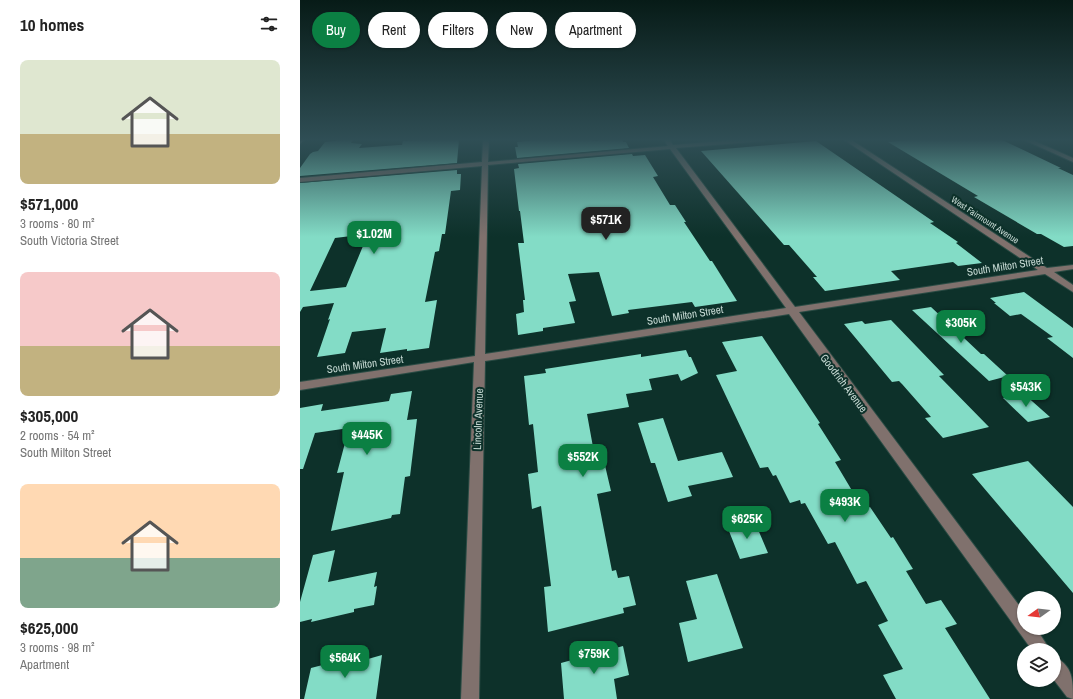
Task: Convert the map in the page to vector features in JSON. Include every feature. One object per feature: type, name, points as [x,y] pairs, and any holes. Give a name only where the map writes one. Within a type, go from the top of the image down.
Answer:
[{"type":"street","points":[[300,180],[397,172]]},
{"type":"street","name":"Lincoln Avenue","points":[[470,699],[485,172]]},
{"type":"street","name":"Goodrich Avenue","points":[[690,172],[791,311],[1017,616]]},
{"type":"street","name":"West Fairmount Avenue","points":[[895,172],[1073,289]]},
{"type":"street","name":"South Milton Street","points":[[300,386],[1073,267]]},
{"type":"street","points":[[1061,675],[1073,691]]},
{"type":"building","points":[[300,172],[353,172],[300,176]]},
{"type":"building","points":[[437,172],[457,172],[457,174],[461,174],[460,190],[451,191],[445,234],[442,234],[439,251],[435,252],[425,302],[437,300],[429,348],[407,351],[407,349],[380,353],[386,328],[352,332],[345,353],[317,357],[334,303],[303,307],[300,312],[300,183]],"holes":[[[368,234],[346,287],[310,291],[335,238]]]},
{"type":"building","points":[[514,172],[655,172],[658,176],[653,177],[670,205],[675,205],[686,222],[684,222],[710,261],[712,261],[737,301],[695,307],[692,302],[628,310],[629,313],[612,316],[599,272],[568,274],[576,301],[569,302],[575,323],[543,328],[543,331],[518,335],[516,314],[524,312],[523,300],[525,300],[518,243],[524,243]]},
{"type":"building","points":[[719,172],[861,172],[934,222],[930,223],[958,242],[956,243],[982,263],[958,266],[953,262],[891,271],[900,280],[825,291],[813,277],[817,277],[789,245],[784,245]]},
{"type":"building","points":[[937,172],[1066,172],[1073,175],[1073,246],[1064,247],[1041,234],[1037,234],[974,197],[978,196]]},
{"type":"building","points":[[1024,292],[1073,328],[1073,358],[1047,338],[1053,337],[1021,314],[1010,316],[990,298]]},
{"type":"building","points":[[931,307],[981,354],[984,354],[1008,376],[989,381],[912,310]]},
{"type":"building","points":[[891,320],[944,375],[939,376],[989,427],[943,438],[925,418],[931,417],[899,381],[892,382],[844,324],[862,321],[865,324]]},
{"type":"building","points":[[762,336],[820,423],[818,424],[841,460],[835,462],[863,509],[870,507],[891,538],[893,537],[913,569],[906,571],[926,604],[941,600],[957,624],[945,628],[990,699],[896,699],[883,675],[903,669],[878,625],[888,621],[866,581],[857,584],[835,542],[828,544],[805,503],[801,504],[800,500],[790,503],[776,475],[773,476],[768,467],[760,468],[716,375],[737,371],[722,342]]},
{"type":"building","points":[[686,350],[698,373],[681,381],[678,374],[649,379],[652,390],[626,394],[629,407],[587,414],[595,458],[603,457],[611,491],[597,494],[612,571],[616,570],[618,578],[629,576],[636,605],[623,608],[624,613],[548,632],[544,587],[551,586],[541,506],[532,509],[528,474],[538,472],[533,424],[529,425],[524,376],[546,373],[545,369],[641,354],[641,357]]},
{"type":"building","points":[[412,391],[407,420],[417,419],[410,476],[405,477],[400,514],[392,515],[391,518],[331,531],[344,472],[337,473],[349,428],[315,433],[303,469],[300,469],[300,408],[323,404],[321,411],[389,401],[391,394]]},
{"type":"building","points":[[1024,394],[1050,417],[1028,422],[1003,398]]},
{"type":"building","points":[[663,418],[678,461],[722,452],[733,477],[688,486],[692,496],[668,502],[655,463],[651,463],[638,423]]},
{"type":"building","points":[[1028,461],[1073,507],[1073,593],[972,474]]},
{"type":"building","points":[[754,520],[768,553],[740,559],[727,526]]},
{"type":"building","points":[[335,550],[328,582],[377,572],[374,587],[377,586],[374,605],[354,609],[354,612],[311,622],[312,619],[300,622],[300,602],[313,555]]},
{"type":"building","points":[[717,574],[743,648],[688,662],[679,623],[697,619],[686,581]]},
{"type":"building","points":[[623,646],[629,675],[614,679],[617,699],[564,699],[561,663]]},
{"type":"building","points":[[369,653],[368,659],[382,655],[376,699],[304,699],[311,668]]}]
